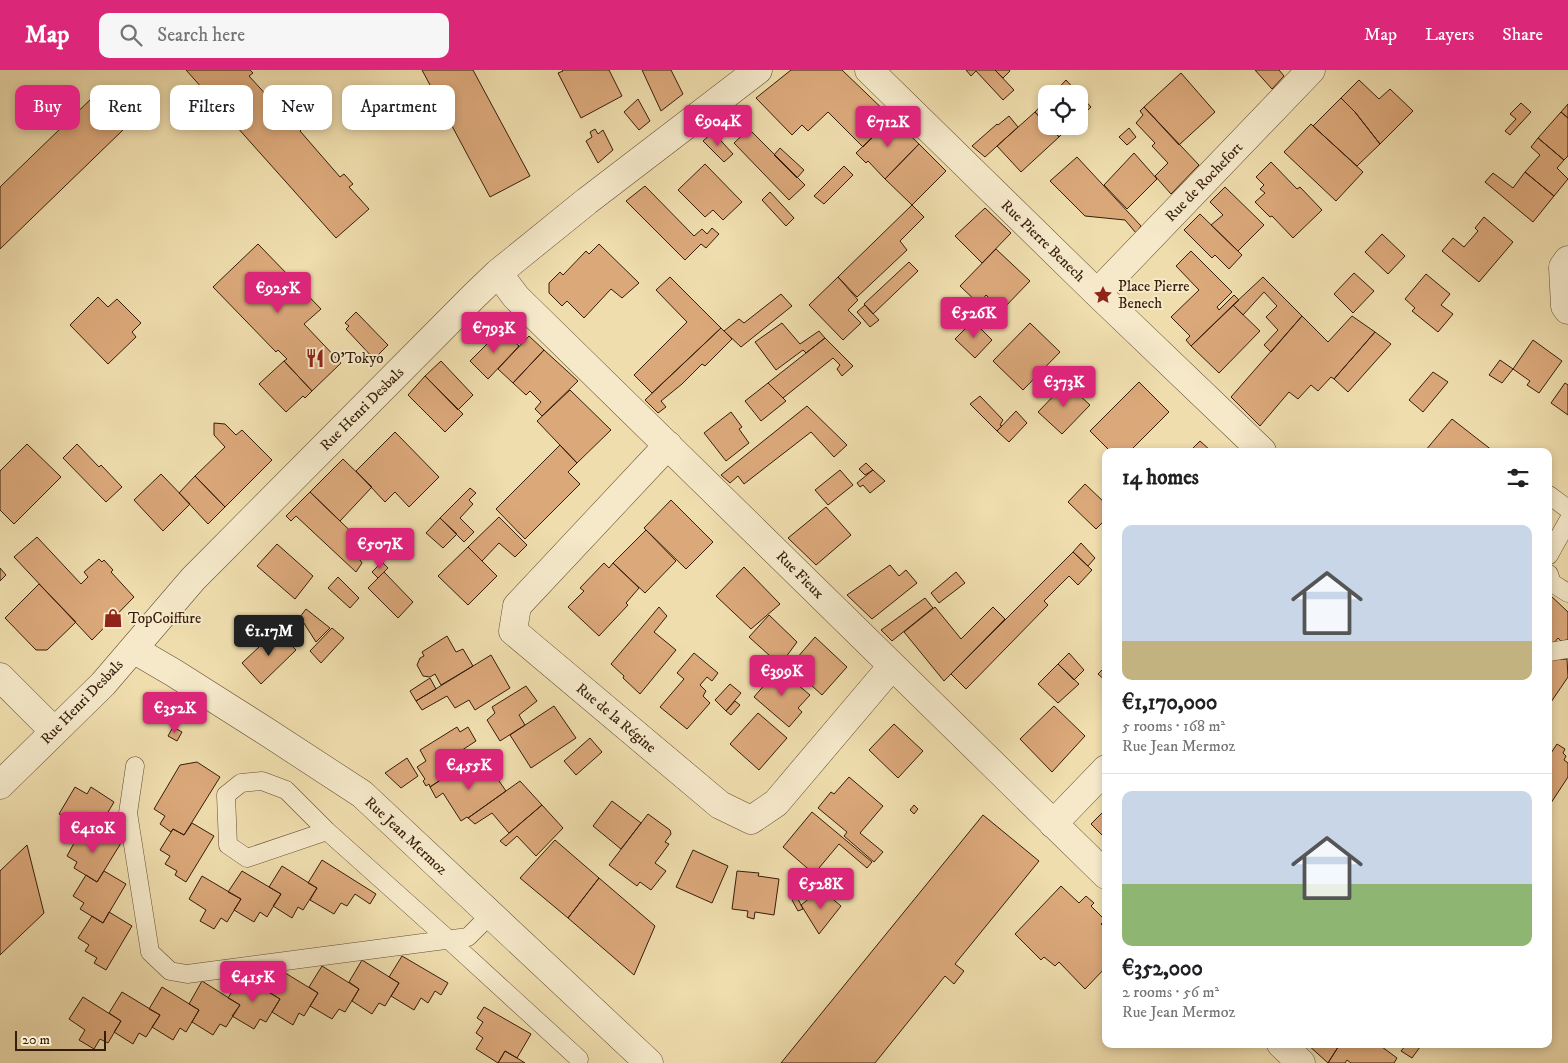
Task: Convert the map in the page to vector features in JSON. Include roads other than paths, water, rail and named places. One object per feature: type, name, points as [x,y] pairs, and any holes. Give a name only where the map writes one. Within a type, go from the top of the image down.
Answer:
[{"type":"street","name":"Rue Henri Desbals","points":[[0,785],[103,684],[193,579],[498,273],[587,201],[758,70]]},
{"type":"street","name":"Rue Pierre Benech","points":[[869,70],[1259,448]]},
{"type":"street","name":"Rue de Rochefort","points":[[1097,293],[1311,70]]},
{"type":"street","points":[[1568,260],[1563,267],[1564,306],[1568,310]]},
{"type":"street","name":"Rue Fieux","points":[[498,273],[516,297],[1102,871]]},
{"type":"street","name":"Rue de la Régine","points":[[668,445],[517,606],[513,631],[720,805],[751,820],[776,803],[892,666]]},
{"type":"street","name":"Rue Jean Mermoz","points":[[133,649],[174,673],[362,794],[649,1063]]},
{"type":"street","points":[[0,677],[54,730]]},
{"type":"street","points":[[1053,824],[1102,772]]},
{"type":"street","points":[[1285,1048],[1301,1063]]},
{"type":"lane","points":[[1552,497],[1568,509]]},
{"type":"lane","points":[[1552,550],[1568,521]]},
{"type":"lane","points":[[1552,583],[1568,593]]},
{"type":"lane","points":[[1552,652],[1568,649]]},
{"type":"lane","points":[[134,766],[128,813],[150,952],[170,971],[187,974],[468,937],[490,915]]},
{"type":"lane","points":[[327,831],[247,858],[228,845],[226,795],[242,783],[262,781],[286,790],[327,831],[579,1059]]},
{"type":"place","name":"Place Pierre Benech","points":[[1103,295]]},
{"type":"place","name":"O’Tokyo","points":[[315,358]]},
{"type":"place","name":"TopCoiffure","points":[[113,618]]}]
